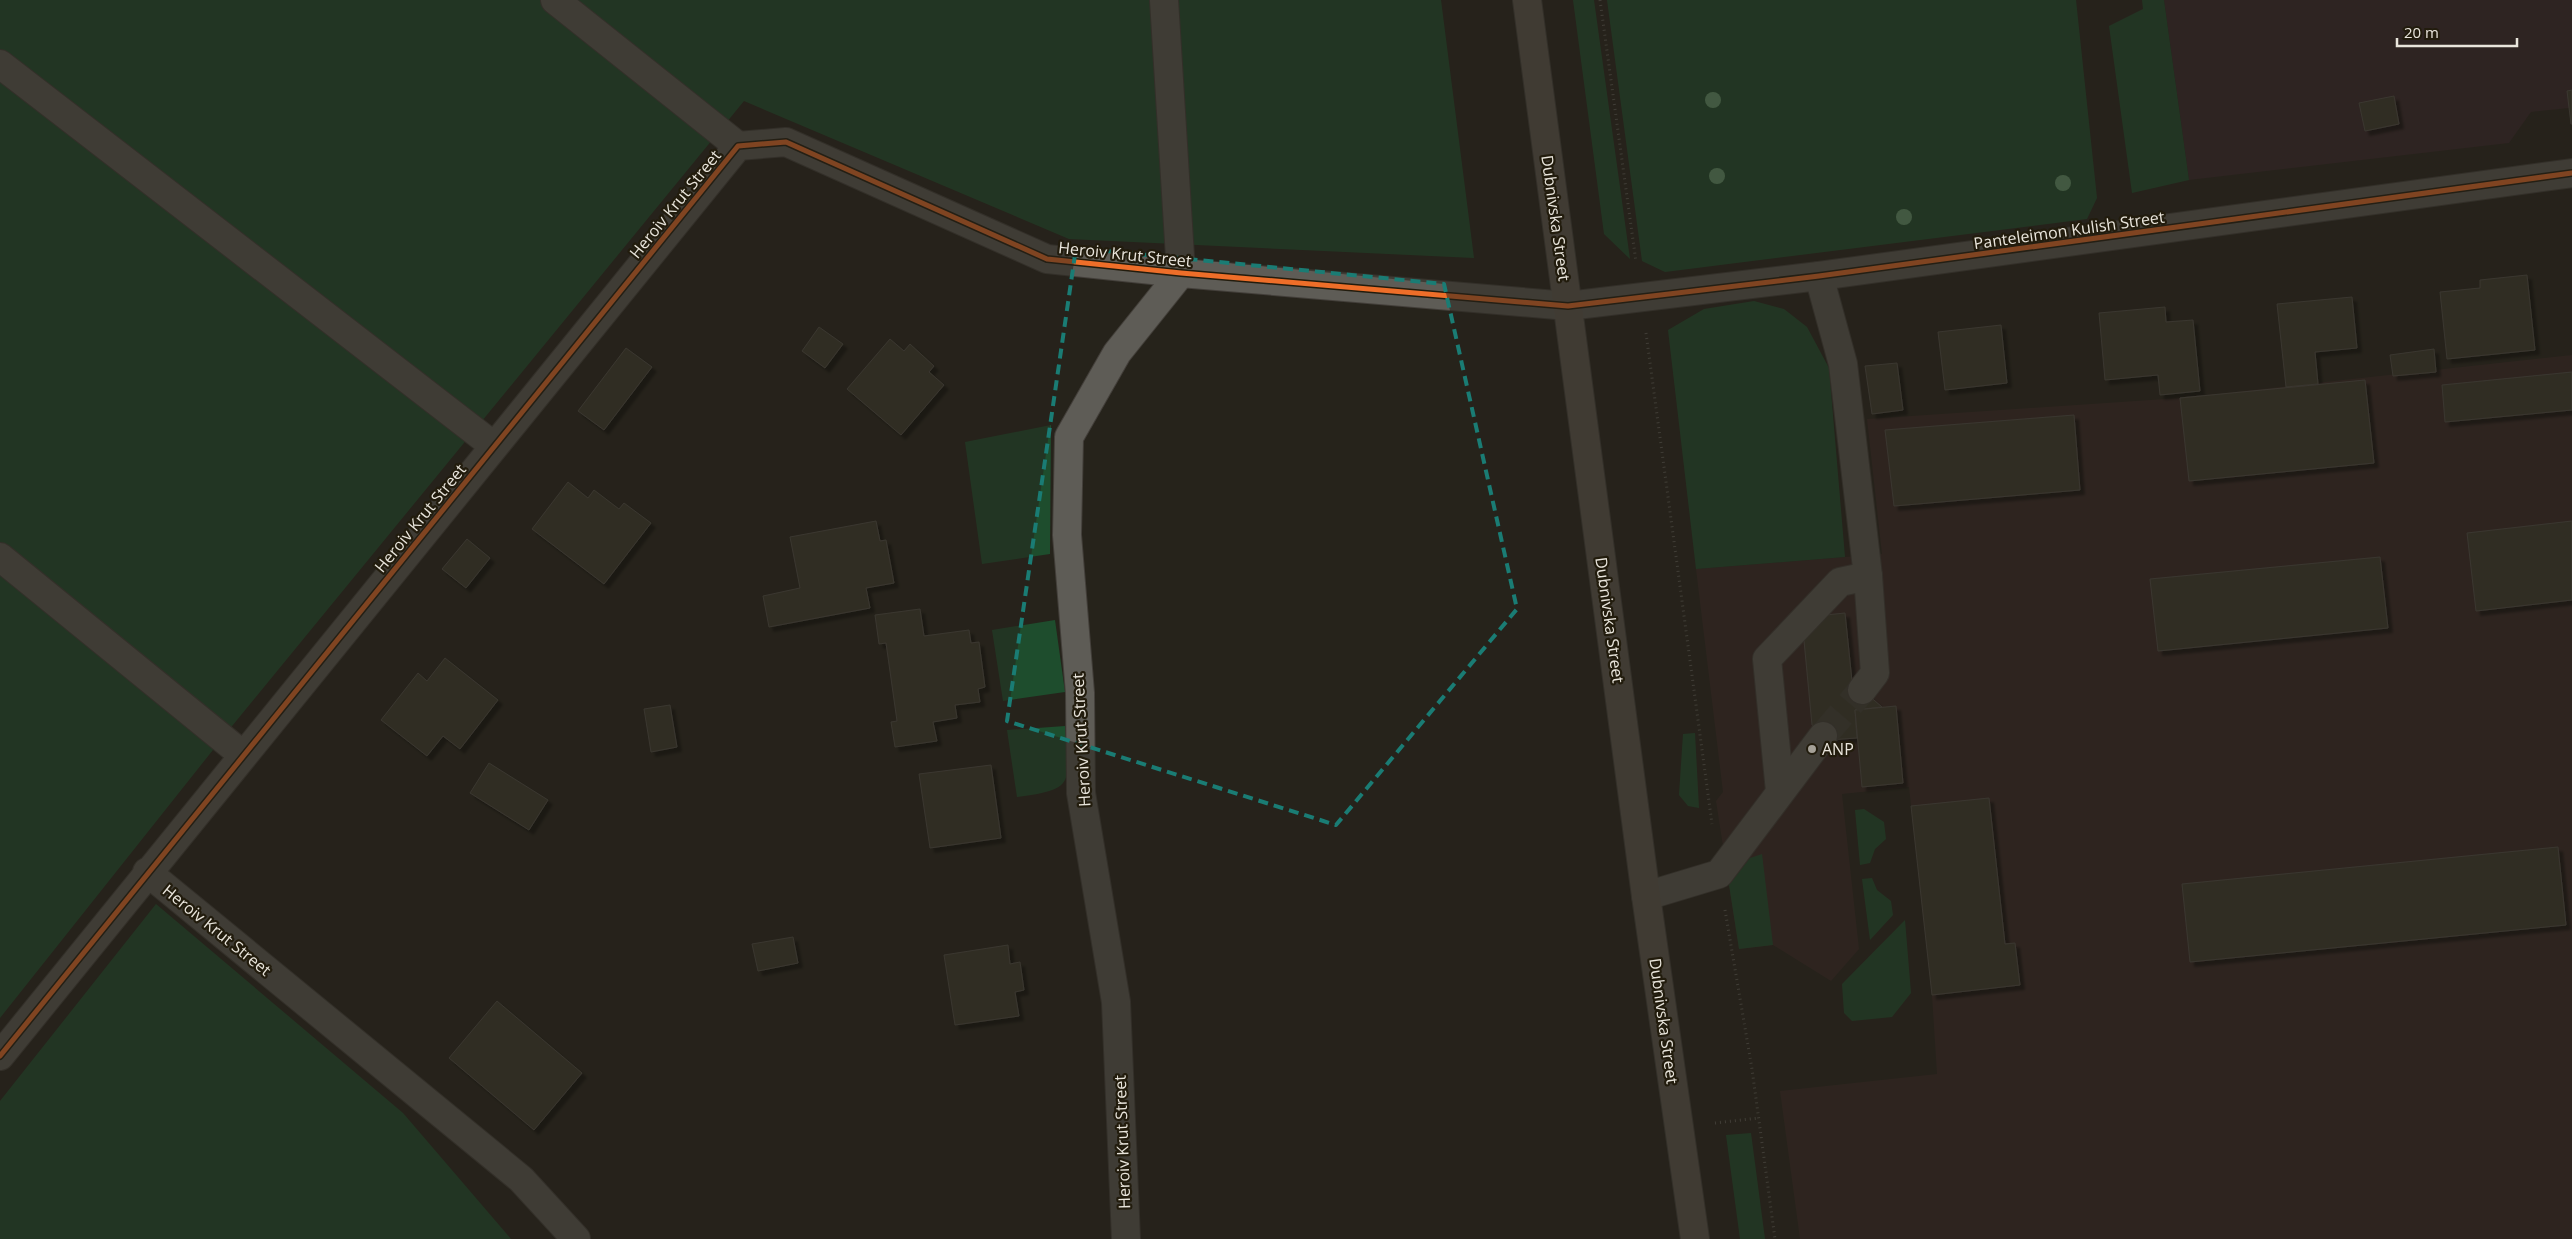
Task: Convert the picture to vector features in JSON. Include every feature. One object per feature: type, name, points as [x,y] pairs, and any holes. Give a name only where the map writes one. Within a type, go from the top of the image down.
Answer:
[{"type":"main road","name":"Dubnivska Street","points":[[1527,0],[1646,896],[1695,1239]]},
{"type":"street","points":[[555,0],[738,146]]},
{"type":"street","points":[[1164,0],[1181,273]]},
{"type":"street","points":[[0,64],[494,446]]},
{"type":"street","name":"Heroiv Krut Street","points":[[576,1239],[521,1179],[147,872],[738,146],[786,142],[1047,258],[1181,273],[1568,306]]},
{"type":"street","name":"Panteleimon Kulish Street","points":[[1568,306],[1819,276],[2572,174]]},
{"type":"street","name":"Heroiv Krut Street","points":[[1126,1239],[1116,1002],[1081,793],[1080,693],[1067,535],[1069,437],[1117,353],[1181,273]]},
{"type":"street","points":[[1819,276],[1843,364],[1868,576],[1875,673],[1862,690]]},
{"type":"street","points":[[0,557],[243,755]]},
{"type":"street","points":[[1780,792],[1767,659],[1840,582],[1868,576]]},
{"type":"street","points":[[1646,896],[1719,874],[1823,736]]},
{"type":"street","points":[[0,1056],[147,872]]},
{"type":"path","points":[[1600,0],[1719,874],[1759,1118],[1776,1239]]},
{"type":"path","points":[[1679,1127],[1759,1118]]},
{"type":"highlighted area","points":[[1076,248],[1444,284],[1517,609],[1336,825],[1007,721]]},
{"type":"shaded area","points":[[2164,0],[2572,0],[2572,124],[2569,108],[2531,112],[2509,143],[2189,180]]},
{"type":"shaded area","points":[[2572,355],[2572,1239],[1800,1239],[1780,1091],[1937,1074],[1932,995],[1909,787],[1842,794],[1859,949],[1831,981],[1773,945],[1739,949],[1716,801],[1723,792],[1696,569],[1882,554],[1867,419],[2180,398]]},
{"type":"green space","points":[[0,0],[1441,0],[1474,258],[1069,239],[744,101],[228,731],[0,1018]]},
{"type":"green space","points":[[1573,0],[1594,0],[1630,259],[1604,234]]},
{"type":"green space","points":[[1607,0],[2076,0],[2097,198],[2087,219],[1665,272],[1642,261]]},
{"type":"green space","points":[[2142,0],[2164,0],[2189,180],[2132,193],[2109,26],[2143,9]]},
{"type":"green space","points":[[1754,301],[1784,309],[1807,327],[1829,368],[1845,557],[1696,569],[1668,330],[1704,309]]},
{"type":"green space","points":[[1051,425],[1050,554],[982,564],[965,442]]},
{"type":"green space","points":[[1055,620],[1065,692],[1003,701],[992,630]]},
{"type":"green space","points":[[1065,726],[1067,771],[1065,780],[1060,786],[1051,791],[1017,797],[1007,730]]},
{"type":"green space","points":[[1695,733],[1699,808],[1688,806],[1679,795],[1683,734]]},
{"type":"green space","points":[[1864,809],[1884,822],[1886,839],[1875,849],[1870,863],[1860,865],[1855,810]]},
{"type":"green space","points":[[1762,854],[1773,945],[1739,949],[1729,885],[1750,858]]},
{"type":"green space","points":[[1872,878],[1877,890],[1891,901],[1893,915],[1870,940],[1862,879]]},
{"type":"green space","points":[[156,904],[403,1113],[511,1239],[0,1239],[0,1101]]},
{"type":"green space","points":[[1905,920],[1911,993],[1892,1017],[1852,1021],[1844,1013],[1842,984]]},
{"type":"green space","points":[[1751,1133],[1765,1239],[1740,1239],[1726,1135]]},
{"type":"building","points":[[2572,90],[2572,124],[2571,124],[2567,91]]},
{"type":"building","points":[[2394,96],[2399,124],[2365,131],[2359,103]]},
{"type":"building","points":[[2527,275],[2535,350],[2447,359],[2440,292],[2480,288],[2480,280]]},
{"type":"building","points":[[2352,297],[2357,348],[2315,352],[2318,384],[2286,387],[2277,304]]},
{"type":"building","points":[[2165,307],[2166,322],[2193,320],[2200,391],[2160,395],[2158,375],[2105,380],[2099,313]]},
{"type":"building","points":[[2001,325],[2007,383],[1945,390],[1938,332]]},
{"type":"building","points":[[819,327],[843,344],[825,368],[802,351]]},
{"type":"building","points":[[890,339],[904,351],[910,344],[934,366],[929,372],[944,385],[901,435],[847,389]]},
{"type":"building","points":[[626,348],[652,367],[604,430],[578,411]]},
{"type":"building","points":[[2434,349],[2436,372],[2393,376],[2390,355]]},
{"type":"building","points":[[1897,363],[1903,410],[1872,414],[1865,366]]},
{"type":"building","points":[[2572,372],[2572,410],[2445,422],[2442,385]]},
{"type":"building","points":[[2365,380],[2374,463],[2189,481],[2180,398]]},
{"type":"building","points":[[2074,415],[2080,490],[1894,506],[1885,430]]},
{"type":"building","points":[[568,482],[588,498],[594,490],[619,509],[624,503],[651,523],[604,584],[532,529]]},
{"type":"building","points":[[876,521],[880,541],[886,540],[894,583],[866,588],[870,608],[769,627],[763,596],[800,588],[790,537]]},
{"type":"building","points":[[2572,521],[2572,600],[2476,611],[2467,533]]},
{"type":"building","points":[[467,539],[490,558],[466,588],[442,569]]},
{"type":"building","points":[[2380,557],[2388,628],[2158,651],[2150,579]]},
{"type":"building","points":[[920,609],[924,636],[969,630],[971,643],[979,642],[985,687],[978,689],[980,702],[955,705],[957,718],[933,722],[937,741],[895,747],[891,722],[897,721],[886,643],[879,644],[875,615]]},
{"type":"building","points":[[1845,613],[1852,681],[1882,707],[1855,710],[1857,738],[1828,740],[1812,725],[1803,630],[1816,616]]},
{"type":"building","points":[[445,658],[498,700],[460,749],[443,736],[427,756],[381,720],[418,673],[427,681]]},
{"type":"building","points":[[670,705],[677,747],[651,752],[644,709]]},
{"type":"building","points":[[1896,706],[1903,783],[1862,787],[1855,710]]},
{"type":"building","points":[[489,763],[548,800],[529,830],[470,793]]},
{"type":"building","points":[[991,765],[1001,838],[930,848],[919,774]]},
{"type":"building","points":[[1989,798],[2005,944],[2015,943],[2020,985],[1932,995],[1911,806]]},
{"type":"building","points":[[2558,847],[2566,925],[2190,962],[2182,884]]},
{"type":"building","points":[[793,937],[798,963],[758,971],[752,944]]},
{"type":"building","points":[[1008,945],[1010,964],[1020,962],[1024,990],[1015,992],[1019,1016],[955,1025],[944,955]]},
{"type":"building","points":[[497,1001],[582,1073],[534,1130],[449,1058]]},
{"type":"tunnel","points":[[1823,736],[1862,690]]},
{"type":"cycle path","points":[[0,1056],[738,146],[786,142],[1047,259],[1181,273],[1568,306],[1819,276],[2572,173]]},
{"type":"place","name":"ANP","points":[[1812,749]]}]
